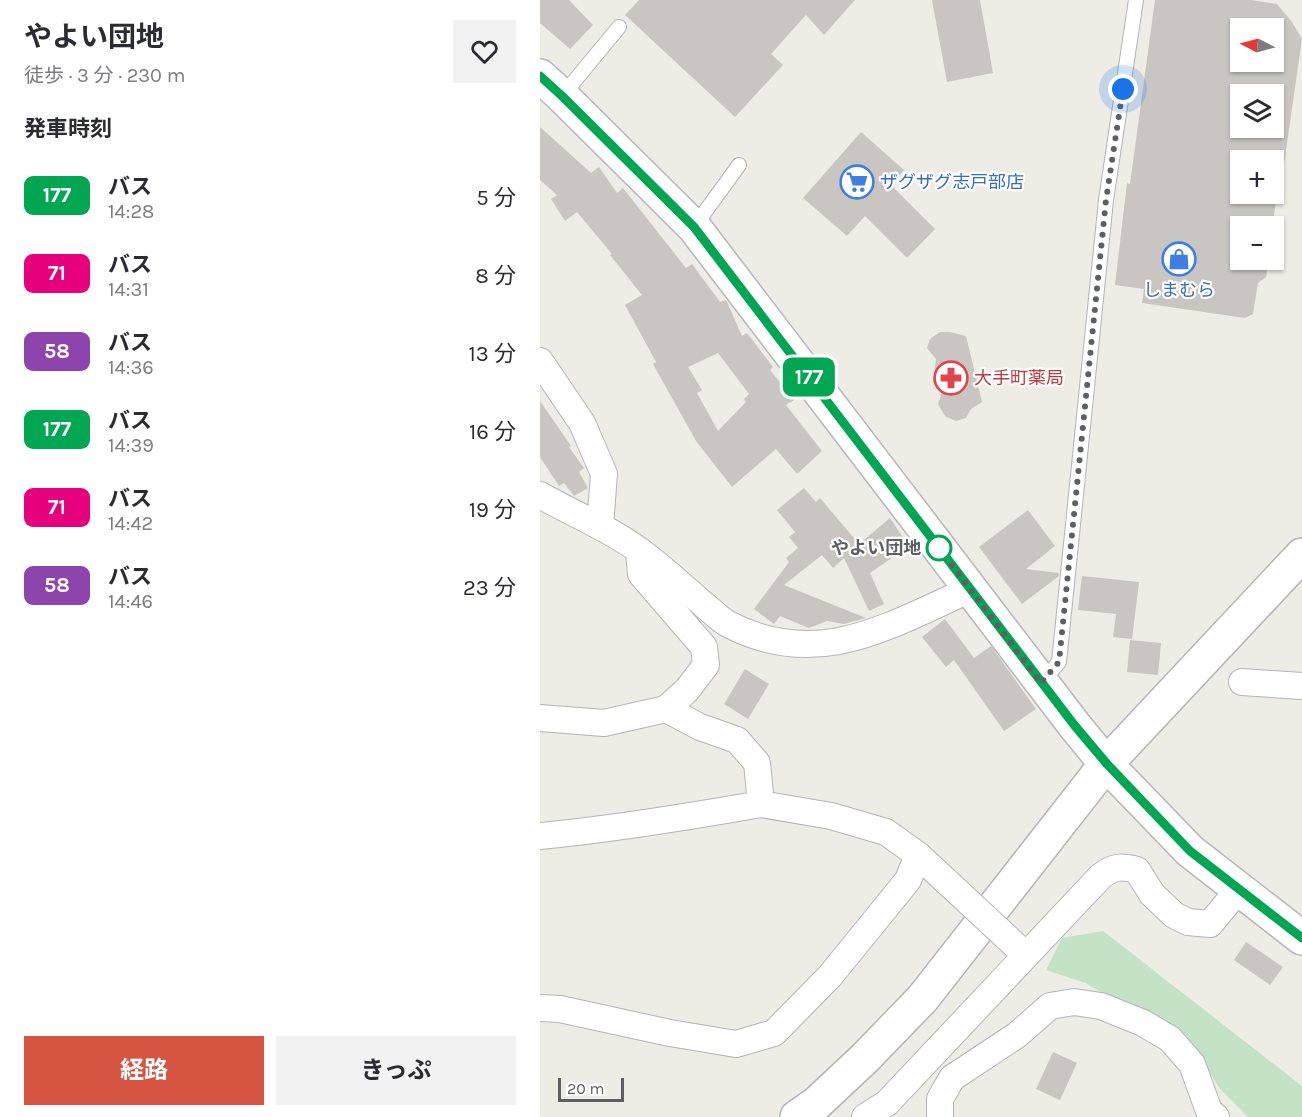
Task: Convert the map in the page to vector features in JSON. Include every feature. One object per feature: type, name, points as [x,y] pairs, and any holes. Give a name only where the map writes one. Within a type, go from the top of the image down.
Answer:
[{"type":"main road","points":[[551,86],[694,227],[1041,683],[1107,764],[1190,851],[1302,938]]},
{"type":"main road","points":[[797,1117],[818,1103],[923,998],[1107,764],[1302,555]]},
{"type":"street","points":[[540,361],[582,423],[604,474],[600,526]]},
{"type":"street","points":[[540,495],[600,526],[639,551],[726,623],[789,645],[831,643],[871,633],[971,590]]},
{"type":"street","points":[[540,718],[604,723],[666,710],[687,690],[706,665],[704,647],[641,574],[639,551]]},
{"type":"street","points":[[1242,682],[1302,686]]},
{"type":"street","points":[[666,710],[700,727],[736,740],[757,763],[761,804]]},
{"type":"street","points":[[540,836],[671,820],[761,804],[831,816],[886,832],[925,862],[1021,950]]},
{"type":"street","points":[[540,1008],[560,1009],[670,1033],[736,1044],[774,1034],[830,976],[925,862]]},
{"type":"street","points":[[865,1117],[892,1110],[967,1020],[1021,950],[1113,867],[1137,870],[1152,894],[1174,915],[1188,922],[1210,924],[1239,889]]},
{"type":"street","points":[[940,1117],[940,1100],[952,1078],[1017,1035],[1050,1006],[1074,1002],[1101,1006],[1143,1023],[1170,1039],[1192,1064],[1209,1111],[1216,1117]]},
{"type":"lane","points":[[1041,683],[1059,662],[1106,200],[1136,0]]},
{"type":"lane","points":[[551,86],[619,27]]},
{"type":"lane","points":[[694,227],[739,165]]},
{"type":"green space","points":[[1103,931],[1302,1086],[1302,1117],[1248,1117],[1220,1089],[1189,1040],[1127,1009],[1086,983],[1046,970],[1062,938]]},
{"type":"building","points":[[540,0],[569,0],[593,25],[570,49],[540,23]]},
{"type":"building","points":[[639,0],[855,0],[824,35],[806,15],[771,54],[783,65],[735,117],[625,15]]},
{"type":"building","points":[[932,0],[980,0],[993,73],[947,82]]},
{"type":"building","points":[[1155,0],[1251,0],[1277,4],[1302,39],[1284,164],[1284,150],[1230,150],[1230,204],[1275,204],[1274,216],[1230,216],[1230,270],[1267,270],[1266,277],[1258,283],[1253,314],[1245,318],[1142,303],[1144,289],[1115,285],[1127,183],[1130,184]]},
{"type":"building","points":[[540,127],[591,173],[599,167],[617,193],[623,188],[686,268],[692,264],[720,302],[726,300],[742,336],[747,333],[773,367],[770,370],[794,400],[786,405],[822,451],[797,474],[776,449],[732,487],[696,441],[653,364],[656,362],[625,305],[642,295],[577,212],[565,221],[551,199],[557,195],[540,180]],"holes":[[[718,353],[749,394],[744,399],[746,402],[718,431],[697,393],[702,390],[688,367]]]},
{"type":"building","points":[[861,132],[904,170],[891,185],[935,229],[907,258],[865,216],[847,236],[803,198]]},
{"type":"building","points":[[940,332],[966,336],[982,402],[971,409],[966,418],[956,421],[946,417],[938,404],[942,392],[933,381],[936,359],[927,348],[930,339]]},
{"type":"building","points":[[540,401],[584,468],[579,472],[588,488],[574,496],[564,483],[559,486],[540,457]]},
{"type":"building","points":[[804,488],[816,502],[820,498],[859,544],[890,518],[909,546],[870,573],[884,604],[869,611],[844,558],[833,568],[822,555],[784,585],[866,618],[844,624],[827,621],[809,628],[780,616],[774,624],[754,609],[789,562],[786,558],[798,548],[789,537],[795,532],[777,510]]},
{"type":"building","points":[[1028,510],[1055,546],[1026,569],[1059,573],[1059,576],[1022,604],[979,547]]},
{"type":"building","points":[[1082,576],[1139,582],[1132,639],[1113,637],[1116,614],[1078,610]]},
{"type":"building","points":[[945,619],[974,658],[991,646],[1036,709],[1004,731],[954,660],[946,667],[922,637]]},
{"type":"building","points":[[1130,640],[1161,643],[1158,675],[1127,672]]},
{"type":"building","points":[[745,669],[769,684],[748,719],[724,704]]},
{"type":"building","points":[[1246,942],[1283,967],[1270,985],[1234,960]]},
{"type":"building","points":[[1053,1052],[1077,1063],[1060,1100],[1036,1089]]},
{"type":"bus line","name":"177","points":[[540,76],[694,227],[1075,726],[1107,764],[1190,851],[1302,938]]},
{"type":"place","name":"ザグザグ志戸部店","points":[[857,182]]},
{"type":"place","name":"しまむら","points":[[1179,259]]},
{"type":"place","name":"大手町薬局","points":[[951,378]]},
{"type":"place","name":"やよい団地","points":[[939,548]]},
{"type":"route","points":[[939,548],[1041,683],[1059,662],[1106,200],[1123,89]]}]
